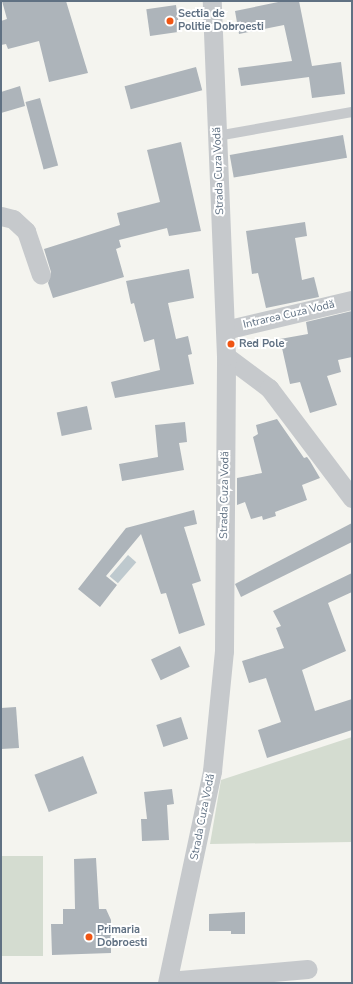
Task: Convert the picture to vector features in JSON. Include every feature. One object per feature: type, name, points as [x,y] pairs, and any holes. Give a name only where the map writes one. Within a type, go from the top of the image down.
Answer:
[{"type":"street","name":"Strada Cuza Vodă","points":[[167,982],[212,771],[222,682],[226,356],[212,1]]},
{"type":"street","points":[[1,216],[13,219],[26,231],[41,275]]},
{"type":"street","name":"Intrarea Cuza Vodă","points":[[225,330],[352,300]]},
{"type":"street","points":[[226,356],[269,388],[352,498]]},
{"type":"street","points":[[167,982],[307,969]]},
{"type":"lane","points":[[217,136],[352,112]]},
{"type":"shaded area","points":[[128,555],[136,562],[118,583],[110,576]]},
{"type":"shaded area","points":[[352,737],[352,842],[210,844],[221,780]]},
{"type":"shaded area","points":[[1,856],[43,856],[43,956],[1,956]]},
{"type":"building","points":[[2,1],[66,1],[88,73],[49,82],[39,41],[8,49],[6,44],[1,45],[1,21],[7,19]]},
{"type":"building","points":[[283,1],[299,1],[312,66],[341,62],[345,94],[312,98],[309,77],[241,86],[238,68],[292,61],[284,25],[239,34],[235,11]]},
{"type":"building","points":[[176,5],[180,32],[150,36],[146,9]]},
{"type":"building","points":[[196,67],[202,90],[131,109],[125,86]]},
{"type":"building","points":[[20,86],[25,106],[1,113],[1,92]]},
{"type":"building","points":[[40,98],[58,166],[44,169],[26,102]]},
{"type":"building","points":[[343,135],[347,158],[234,178],[230,155]]},
{"type":"building","points":[[181,142],[201,231],[169,236],[167,228],[119,240],[121,247],[116,249],[124,277],[53,298],[48,283],[51,272],[44,249],[120,225],[117,213],[160,202],[147,150]]},
{"type":"building","points":[[305,222],[307,236],[295,238],[302,280],[314,277],[319,297],[266,308],[258,273],[252,274],[246,231]]},
{"type":"building","points":[[189,269],[194,298],[168,303],[176,339],[188,336],[192,354],[188,355],[194,384],[115,398],[111,382],[160,370],[154,339],[144,342],[134,303],[131,304],[126,281]]},
{"type":"building","points":[[352,311],[352,357],[338,360],[341,372],[327,376],[337,405],[310,413],[300,382],[290,384],[280,339],[308,334],[306,322]]},
{"type":"building","points":[[87,406],[92,429],[62,436],[57,412]]},
{"type":"building","points":[[277,419],[304,458],[307,457],[310,461],[320,478],[302,485],[307,500],[275,512],[276,516],[263,520],[262,516],[251,519],[245,502],[237,505],[237,478],[262,473],[253,437],[258,434],[256,425]]},
{"type":"building","points":[[185,422],[187,442],[179,443],[184,470],[122,481],[119,464],[158,457],[155,425]]},
{"type":"building","points":[[194,510],[197,524],[184,527],[201,581],[192,584],[205,625],[179,634],[166,593],[161,594],[141,534],[106,576],[117,585],[100,607],[78,589],[126,528]]},
{"type":"building","points":[[352,523],[352,542],[241,597],[235,584]]},
{"type":"building","points":[[352,573],[352,592],[328,603],[346,651],[302,670],[315,711],[352,699],[352,730],[267,758],[258,730],[281,722],[266,678],[249,683],[242,661],[284,648],[276,628],[281,626],[273,611]]},
{"type":"building","points":[[180,646],[190,667],[161,680],[151,660]]},
{"type":"building","points":[[16,707],[19,748],[1,749],[1,708]]},
{"type":"building","points":[[181,717],[188,739],[163,747],[156,725]]},
{"type":"building","points":[[83,756],[97,793],[49,812],[34,775]]},
{"type":"building","points":[[172,789],[174,804],[167,805],[169,840],[142,841],[141,819],[147,819],[144,792]]},
{"type":"building","points":[[96,858],[99,909],[106,909],[111,920],[111,953],[52,955],[51,924],[63,924],[63,909],[75,909],[74,859]]},
{"type":"building","points":[[245,912],[245,934],[231,934],[231,931],[209,931],[209,914]]},
{"type":"place","name":"Sectia de Politie Dobroesti","points":[[170,21]]},
{"type":"place","name":"Red Pole","points":[[231,344]]},
{"type":"place","name":"Primaria Dobroesti","points":[[89,937]]}]
